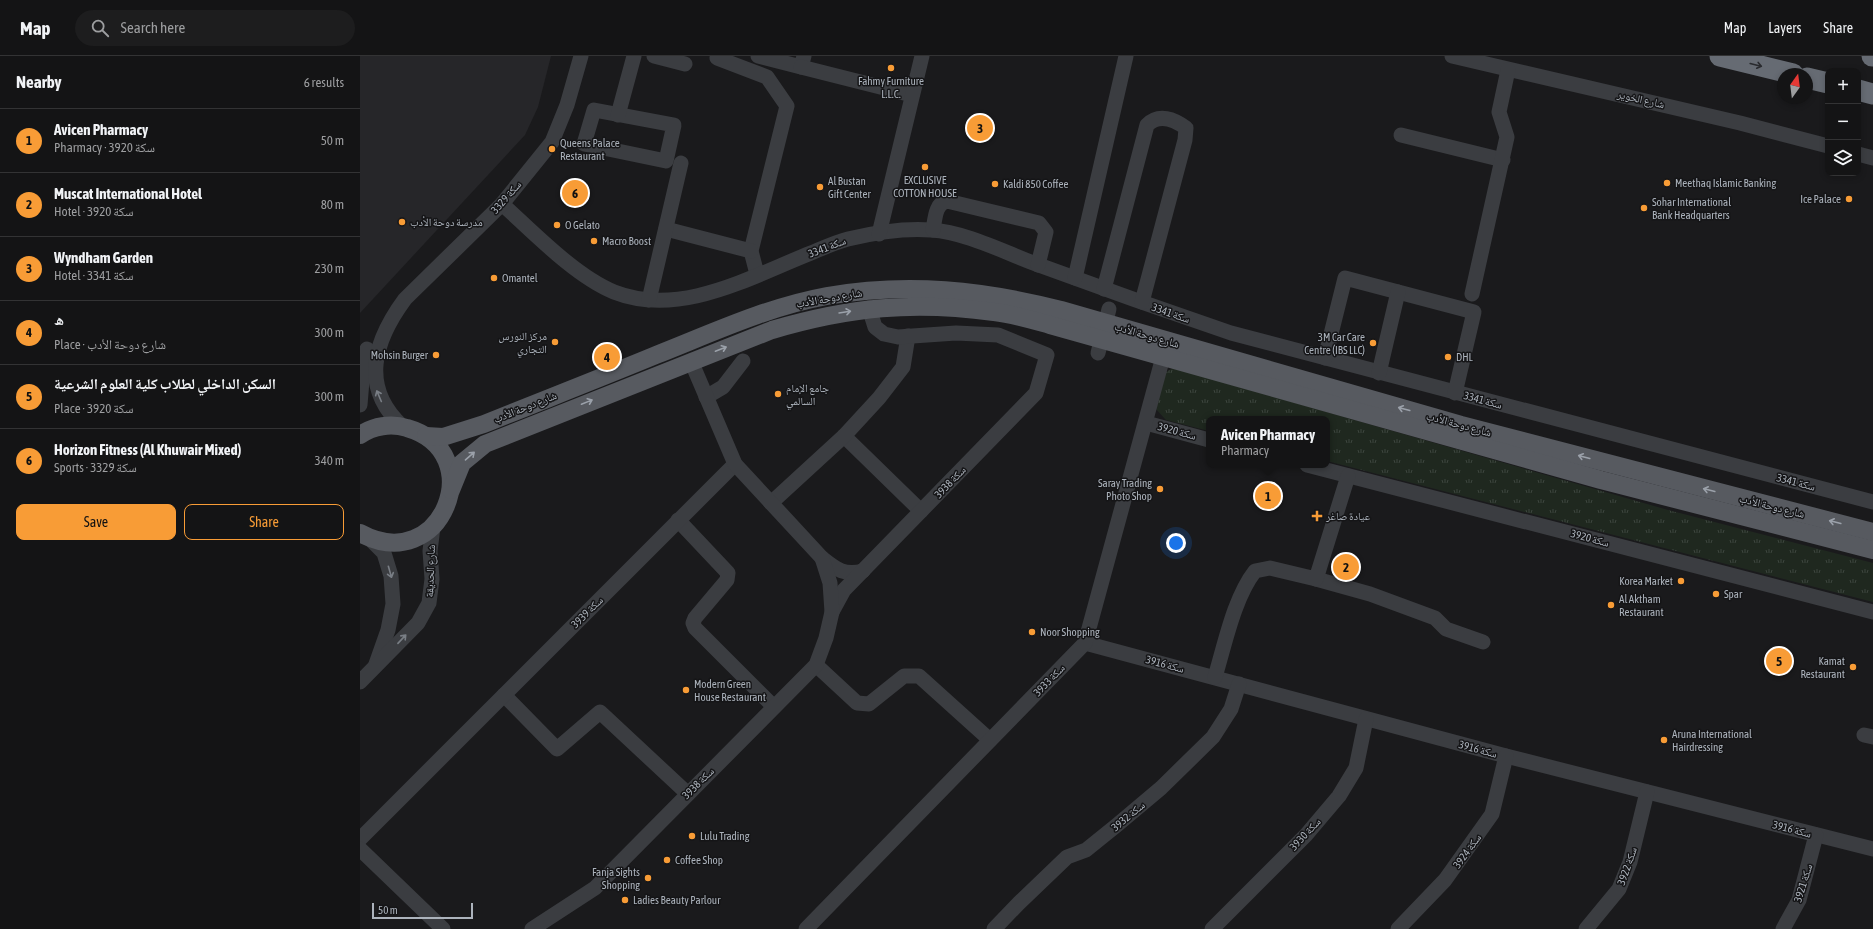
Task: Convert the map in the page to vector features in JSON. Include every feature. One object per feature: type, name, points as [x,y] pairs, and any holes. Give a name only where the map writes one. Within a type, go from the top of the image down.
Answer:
[{"type":"highway","points":[[1720,56],[1777,70]]},
{"type":"highway","points":[[1813,79],[1825,82]]},
{"type":"highway","points":[[1861,91],[1873,94]]},
{"type":"main road","name":"شارع دوحة الأدب","points":[[426,436],[443,437],[484,424],[769,311],[828,296],[902,289],[969,291],[1018,299],[1104,331],[1163,357],[1601,480],[1873,550]]},
{"type":"main road","name":"شارع دوحة الأدب","points":[[433,527],[445,510],[462,463],[485,444],[772,330],[813,318],[869,308],[946,307],[996,312],[1050,325],[1104,331],[1873,532]]},
{"type":"main road","points":[[360,435],[376,427],[389,425],[402,426],[415,430],[426,436],[438,447],[446,460],[450,474],[451,490]]},
{"type":"main road","points":[[365,536],[387,543],[403,542],[419,537],[433,527]]},
{"type":"street","name":"سكة 3329","points":[[402,426],[392,418],[380,400],[374,383],[373,364],[377,345],[394,314],[405,299],[502,204],[552,142],[567,105],[580,56]]},
{"type":"street","points":[[618,115],[634,56]]},
{"type":"street","points":[[654,56],[685,64]]},
{"type":"street","points":[[758,56],[802,61],[912,95]]},
{"type":"street","points":[[879,234],[922,56]]},
{"type":"street","points":[[1075,278],[1126,56]]},
{"type":"street","name":"شارع الخوير","points":[[1452,56],[1694,112],[1825,145]]},
{"type":"street","points":[[717,58],[767,77],[787,106],[751,251],[757,274]]},
{"type":"street","points":[[1472,294],[1503,160],[1507,132],[1500,118],[1500,112],[1508,70]]},
{"type":"street","points":[[594,110],[618,115],[674,125],[666,161],[584,144],[594,110]]},
{"type":"street","points":[[1104,289],[1147,125],[1152,120],[1161,118],[1177,121],[1186,128],[1185,140],[1142,302]]},
{"type":"street","points":[[1401,135],[1503,160]]},
{"type":"street","points":[[1861,155],[1873,158]]},
{"type":"street","points":[[649,300],[681,163]]},
{"type":"street","points":[[933,230],[938,207],[942,202],[947,201],[1039,223],[1046,232],[1038,265]]},
{"type":"street","name":"سكة 3341","points":[[502,204],[545,244],[587,278],[614,292],[637,299],[665,301],[686,298],[717,290],[847,239],[899,230],[933,230],[965,238],[1104,289],[1231,333],[1873,502]]},
{"type":"street","points":[[666,229],[751,251]]},
{"type":"street","points":[[1324,358],[1345,278],[1474,312],[1455,393]]},
{"type":"street","points":[[1379,373],[1398,292]]},
{"type":"street","points":[[771,503],[844,436],[879,398],[903,367],[908,336],[898,337],[884,334],[875,327],[869,308]]},
{"type":"street","name":"سكة 3329","points":[[360,405],[363,369],[368,345],[379,326],[394,314]]},
{"type":"street","name":"سكة 3938","points":[[532,929],[553,924],[595,888],[816,665],[826,638],[832,612],[844,590],[1036,393],[1046,355],[998,335],[956,333],[908,336]]},
{"type":"street","name":"سكة 3933","points":[[806,929],[1085,643],[1163,357]]},
{"type":"street","points":[[691,361],[735,464]]},
{"type":"street","points":[[706,397],[723,387],[743,361]]},
{"type":"street","name":"سكة 3920","points":[[1146,423],[1206,439]]},
{"type":"street","points":[[844,436],[921,512]]},
{"type":"street","name":"سكة 3938","points":[[735,464],[822,558],[842,572],[854,573],[863,571]]},
{"type":"street","name":"سكة 3939","points":[[360,840],[735,464]]},
{"type":"street","name":"سكة 3920","points":[[1318,468],[1873,612]]},
{"type":"street","points":[[1316,579],[1348,476]]},
{"type":"street","points":[[678,520],[728,573],[727,580],[695,618],[693,623],[694,628],[774,707]]},
{"type":"street","name":"شارع الحديقة","points":[[360,682],[418,623],[429,603],[432,579],[430,551],[433,527]]},
{"type":"street","name":"شارع الحديقة","points":[[365,536],[384,553],[391,576],[393,604],[388,630],[375,667]]},
{"type":"street","name":"سكة 3938","points":[[822,558],[830,583],[832,612]]},
{"type":"street","points":[[1215,677],[1246,582],[1255,570],[1270,568],[1370,594],[1435,618],[1446,629],[1483,642]]},
{"type":"street","name":"سكة 3916","points":[[1085,643],[1506,756],[1873,849]]},
{"type":"street","points":[[816,665],[857,703],[869,704],[904,676],[919,676],[990,740]]},
{"type":"street","name":"سكة 3932","points":[[994,929],[1019,903],[1067,858],[1086,850],[1117,825],[1161,788],[1213,737],[1231,709],[1239,684]]},
{"type":"street","points":[[504,695],[557,750],[600,712],[688,794]]},
{"type":"street","name":"سكة 3930","points":[[1212,929],[1300,840],[1339,796],[1356,768],[1366,719]]},
{"type":"street","name":"سكة 3924","points":[[1398,929],[1445,880],[1492,814],[1506,756]]},
{"type":"street","name":"سكة 3922","points":[[1586,929],[1619,890],[1630,862],[1648,792]]},
{"type":"street","name":"سكة 3921","points":[[1783,929],[1800,900],[1816,835]]},
{"type":"street","points":[[360,849],[443,929]]},
{"type":"shaded area","name":"مدرسة دوحة الأدب","points":[[360,56],[551,56],[538,107],[525,135],[360,313]]},
{"type":"green space","points":[[1173,368],[1668,510],[1873,563],[1873,602],[1330,462],[1330,416],[1206,416],[1206,430],[1166,420],[1156,409],[1166,372]]},
{"type":"place","name":"Fahmy Furniture L.L.C.","points":[[891,68]]},
{"type":"place","name":"Wyndham Garden","points":[[980,128]]},
{"type":"place","name":"Queens Palace Restaurant","points":[[552,149]]},
{"type":"place","name":"EXCLUSIVE COTTON HOUSE","points":[[925,167]]},
{"type":"place","name":"Meethaq Islamic Banking","points":[[1667,183]]},
{"type":"place","name":"Kaldi 850 Coffee","points":[[995,184]]},
{"type":"place","name":"Al Bustan Gift Center","points":[[820,187]]},
{"type":"place","name":"Horizon Fitness (Al Khuwair Mixed)","points":[[575,193]]},
{"type":"place","name":"Ice Palace","points":[[1849,199]]},
{"type":"place","name":"Sohar International Bank Headquarters","points":[[1644,208]]},
{"type":"place","name":"مدرسة دوحة الأدب","points":[[402,222]]},
{"type":"place","name":"O Gelato","points":[[557,225]]},
{"type":"place","name":"Macro Boost","points":[[594,241]]},
{"type":"place","name":"Omantel","points":[[494,278]]},
{"type":"place","name":"مركز النورس التجاري","points":[[555,342]]},
{"type":"place","name":"3M Car Care Centre (IBS LLC)","points":[[1373,343]]},
{"type":"place","name":"Mohsin Burger","points":[[436,355]]},
{"type":"place","name":"ه","points":[[607,357]]},
{"type":"place","name":"DHL","points":[[1448,357]]},
{"type":"place","name":"جامع الإمام السالمي","points":[[778,394]]},
{"type":"place","name":"Saray Trading Photo Shop","points":[[1160,489]]},
{"type":"place","name":"Avicen Pharmacy","points":[[1268,496]]},
{"type":"place","name":"عيادة صاغر","points":[[1317,516]]},
{"type":"place","name":"Muscat International Hotel","points":[[1346,567]]},
{"type":"place","name":"Korea Market","points":[[1681,581]]},
{"type":"place","name":"Spar","points":[[1716,594]]},
{"type":"place","name":"Al Aktham Restaurant","points":[[1611,605]]},
{"type":"place","name":"Noor Shopping","points":[[1032,632]]},
{"type":"place","name":"السكن الداخلي لطلاب كلية العلوم الشرعية","points":[[1779,661]]},
{"type":"place","name":"Kamat Restaurant","points":[[1853,667]]},
{"type":"place","name":"Modern Green House Restaurant","points":[[686,690]]},
{"type":"place","name":"Aruna International Hairdressing","points":[[1664,740]]},
{"type":"place","name":"Lulu Trading","points":[[692,836]]},
{"type":"place","name":"Coffee Shop","points":[[667,860]]},
{"type":"place","name":"Fanja Sights Shopping","points":[[648,878]]},
{"type":"place","name":"Ladies Beauty Parlour","points":[[625,900]]}]
